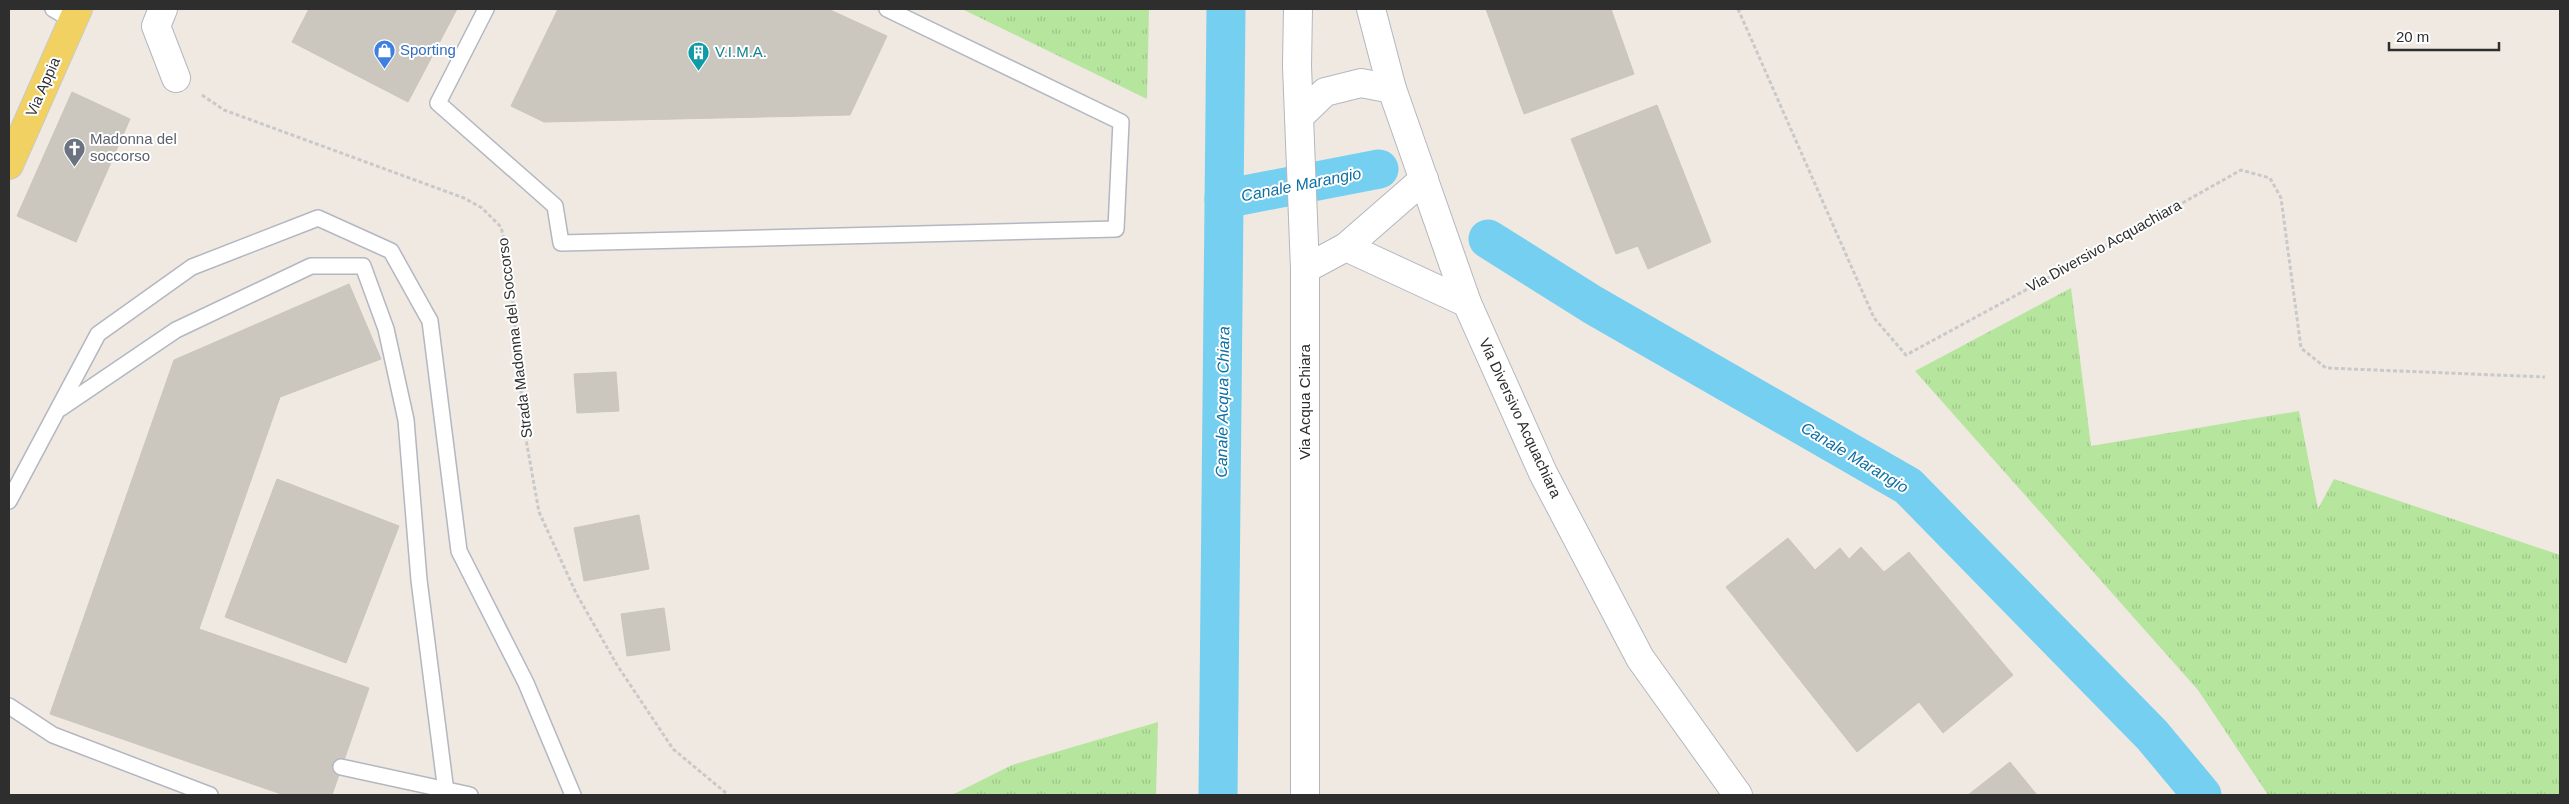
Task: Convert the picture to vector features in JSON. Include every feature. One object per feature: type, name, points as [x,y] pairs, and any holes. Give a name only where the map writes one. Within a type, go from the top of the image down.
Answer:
[{"type":"main road","name":"Via Appia","points":[[9,166],[68,12]]},
{"type":"street","points":[[163,9],[156,26],[176,78]]},
{"type":"street","name":"Via Acqua Chiara","points":[[1298,9],[1300,161],[1305,269],[1306,795]]},
{"type":"street","name":"Via Diversivo Acquachiara","points":[[1371,9],[1392,89],[1467,303],[1543,473],[1640,658],[1738,795]]},
{"type":"street","points":[[1299,117],[1325,92],[1361,83],[1392,89]]},
{"type":"street","points":[[1305,269],[1346,247],[1424,179]]},
{"type":"street","points":[[1346,247],[1467,303]]},
{"type":"lane","points":[[486,9],[438,103],[556,206],[561,243],[1116,229],[1120,122],[887,9]]},
{"type":"lane","points":[[9,501],[98,334],[192,267],[318,218],[391,251],[430,321],[459,551],[526,683],[573,795]]},
{"type":"lane","points":[[57,410],[176,330],[311,266],[363,266],[386,328],[406,420],[419,580],[445,793]]},
{"type":"lane","points":[[9,706],[53,735],[210,795]]},
{"type":"lane","points":[[341,767],[445,793],[470,795]]},
{"type":"path","name":"Via Diversivo Acquachiara","points":[[1738,9],[1874,318],[1906,355],[2241,170],[2270,178],[2282,198],[2301,348],[2326,368],[2545,377]]},
{"type":"path","name":"Strada Madonna del Soccorso","points":[[176,78],[224,110],[464,198],[482,208],[501,227],[509,260],[525,434],[539,512],[576,593],[628,680],[673,749],[726,793]]},
{"type":"green space","points":[[962,9],[1149,9],[1147,99]]},
{"type":"green space","points":[[2071,288],[2091,446],[2299,411],[2318,509],[2334,479],[2560,555],[2560,795],[2268,795],[2198,690],[1915,371]]},
{"type":"green space","points":[[1158,722],[1156,795],[952,795],[1012,765]]},
{"type":"building","name":"Sporting","points":[[309,9],[457,9],[408,102],[292,42]]},
{"type":"building","name":"V.I.M.A.","points":[[558,9],[828,9],[887,36],[850,115],[544,122],[511,106]]},
{"type":"building","points":[[1486,9],[1611,9],[1634,74],[1524,114]]},
{"type":"building","name":"Madonna del soccorso","points":[[72,92],[130,119],[76,242],[17,216]]},
{"type":"building","points":[[1657,105],[1711,242],[1648,269],[1638,246],[1616,254],[1571,139]]},
{"type":"building","points":[[349,284],[381,359],[280,397],[199,629],[369,688],[332,795],[284,795],[50,714],[174,360]]},
{"type":"building","points":[[616,372],[619,411],[577,413],[574,374]]},
{"type":"building","points":[[277,479],[399,526],[346,663],[225,617]]},
{"type":"building","points":[[639,515],[649,569],[584,581],[574,528]]},
{"type":"building","points":[[1788,538],[1815,570],[1840,548],[1849,559],[1861,547],[1884,572],[1909,552],[2013,675],[1943,733],[1919,702],[1857,752],[1726,587]]},
{"type":"building","points":[[664,608],[670,650],[627,656],[621,614]]},
{"type":"building","points":[[2010,762],[2037,795],[1968,795]]},
{"type":"waterway","name":"Canale Acqua Chiara","points":[[1218,795],[1226,9]]},
{"type":"waterway","name":"Canale Marangio","points":[[1224,199],[1379,169]]},
{"type":"waterway","name":"Canale Marangio","points":[[1488,239],[1593,305],[1908,486],[2152,735],[2202,795]]},
{"type":"place","name":"Sporting","points":[[384,69]]},
{"type":"place","name":"V.I.M.A.","points":[[699,71]]},
{"type":"place","name":"Madonna del soccorso","points":[[74,167]]}]
